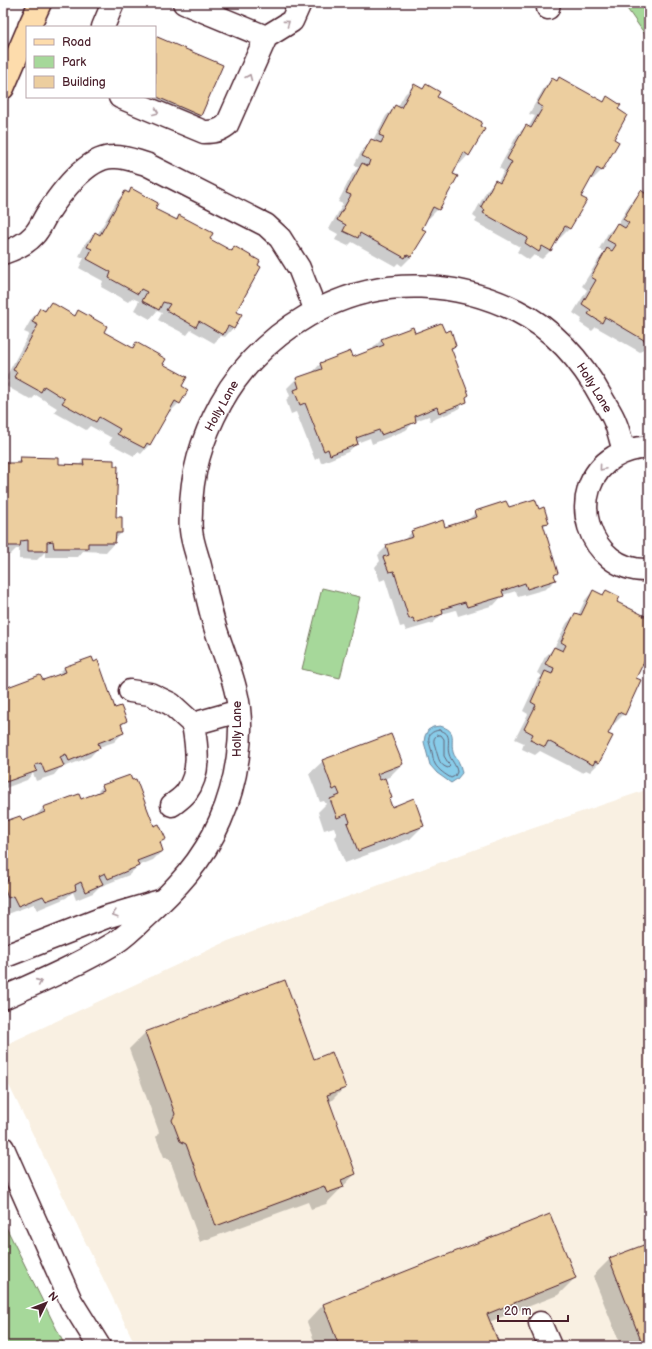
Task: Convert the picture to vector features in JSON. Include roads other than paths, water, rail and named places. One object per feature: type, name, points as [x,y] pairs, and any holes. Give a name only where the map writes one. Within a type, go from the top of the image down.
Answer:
[{"type":"main road","points":[[29,26],[40,3]]},
{"type":"main road","points":[[3,88],[26,34]]},
{"type":"street","points":[[103,26],[113,3]]},
{"type":"street","points":[[184,3],[266,36]]},
{"type":"street","points":[[122,98],[204,132],[221,130],[227,125],[266,36],[292,21],[300,3]]},
{"type":"street","points":[[3,253],[18,248],[35,235],[48,212],[81,171],[94,162],[112,156],[130,159],[146,164],[266,225],[280,238],[299,268],[316,311]]},
{"type":"street","name":"Holly Lane","points":[[3,998],[58,974],[118,941],[183,881],[199,860],[220,822],[230,794],[237,763],[240,728],[239,711],[237,694],[213,623],[191,529],[191,501],[195,473],[202,446],[212,420],[225,395],[239,374],[274,338],[316,311],[333,302],[356,294],[404,286],[429,286],[453,289],[477,295],[500,303],[522,314],[542,327],[561,343],[577,360],[592,379],[615,421],[624,452]]},
{"type":"street","points":[[649,448],[643,447],[624,452],[607,462],[594,478],[586,497],[586,517],[592,536],[604,553],[621,564],[640,570],[649,570]]},
{"type":"street","points":[[130,691],[150,694],[171,704],[193,724],[197,748],[195,776],[186,793],[172,805]]},
{"type":"street","points":[[193,724],[239,711]]},
{"type":"street","name":"Holly Lane","points":[[3,957],[106,916],[165,899]]},
{"type":"street","points":[[3,1148],[71,1301],[99,1346]]},
{"type":"street","points":[[540,1323],[550,1346]]},
{"type":"water","points":[[440,726],[446,728],[451,733],[453,752],[460,764],[462,773],[451,783],[437,773],[430,765],[424,742],[428,730],[433,727]]}]
